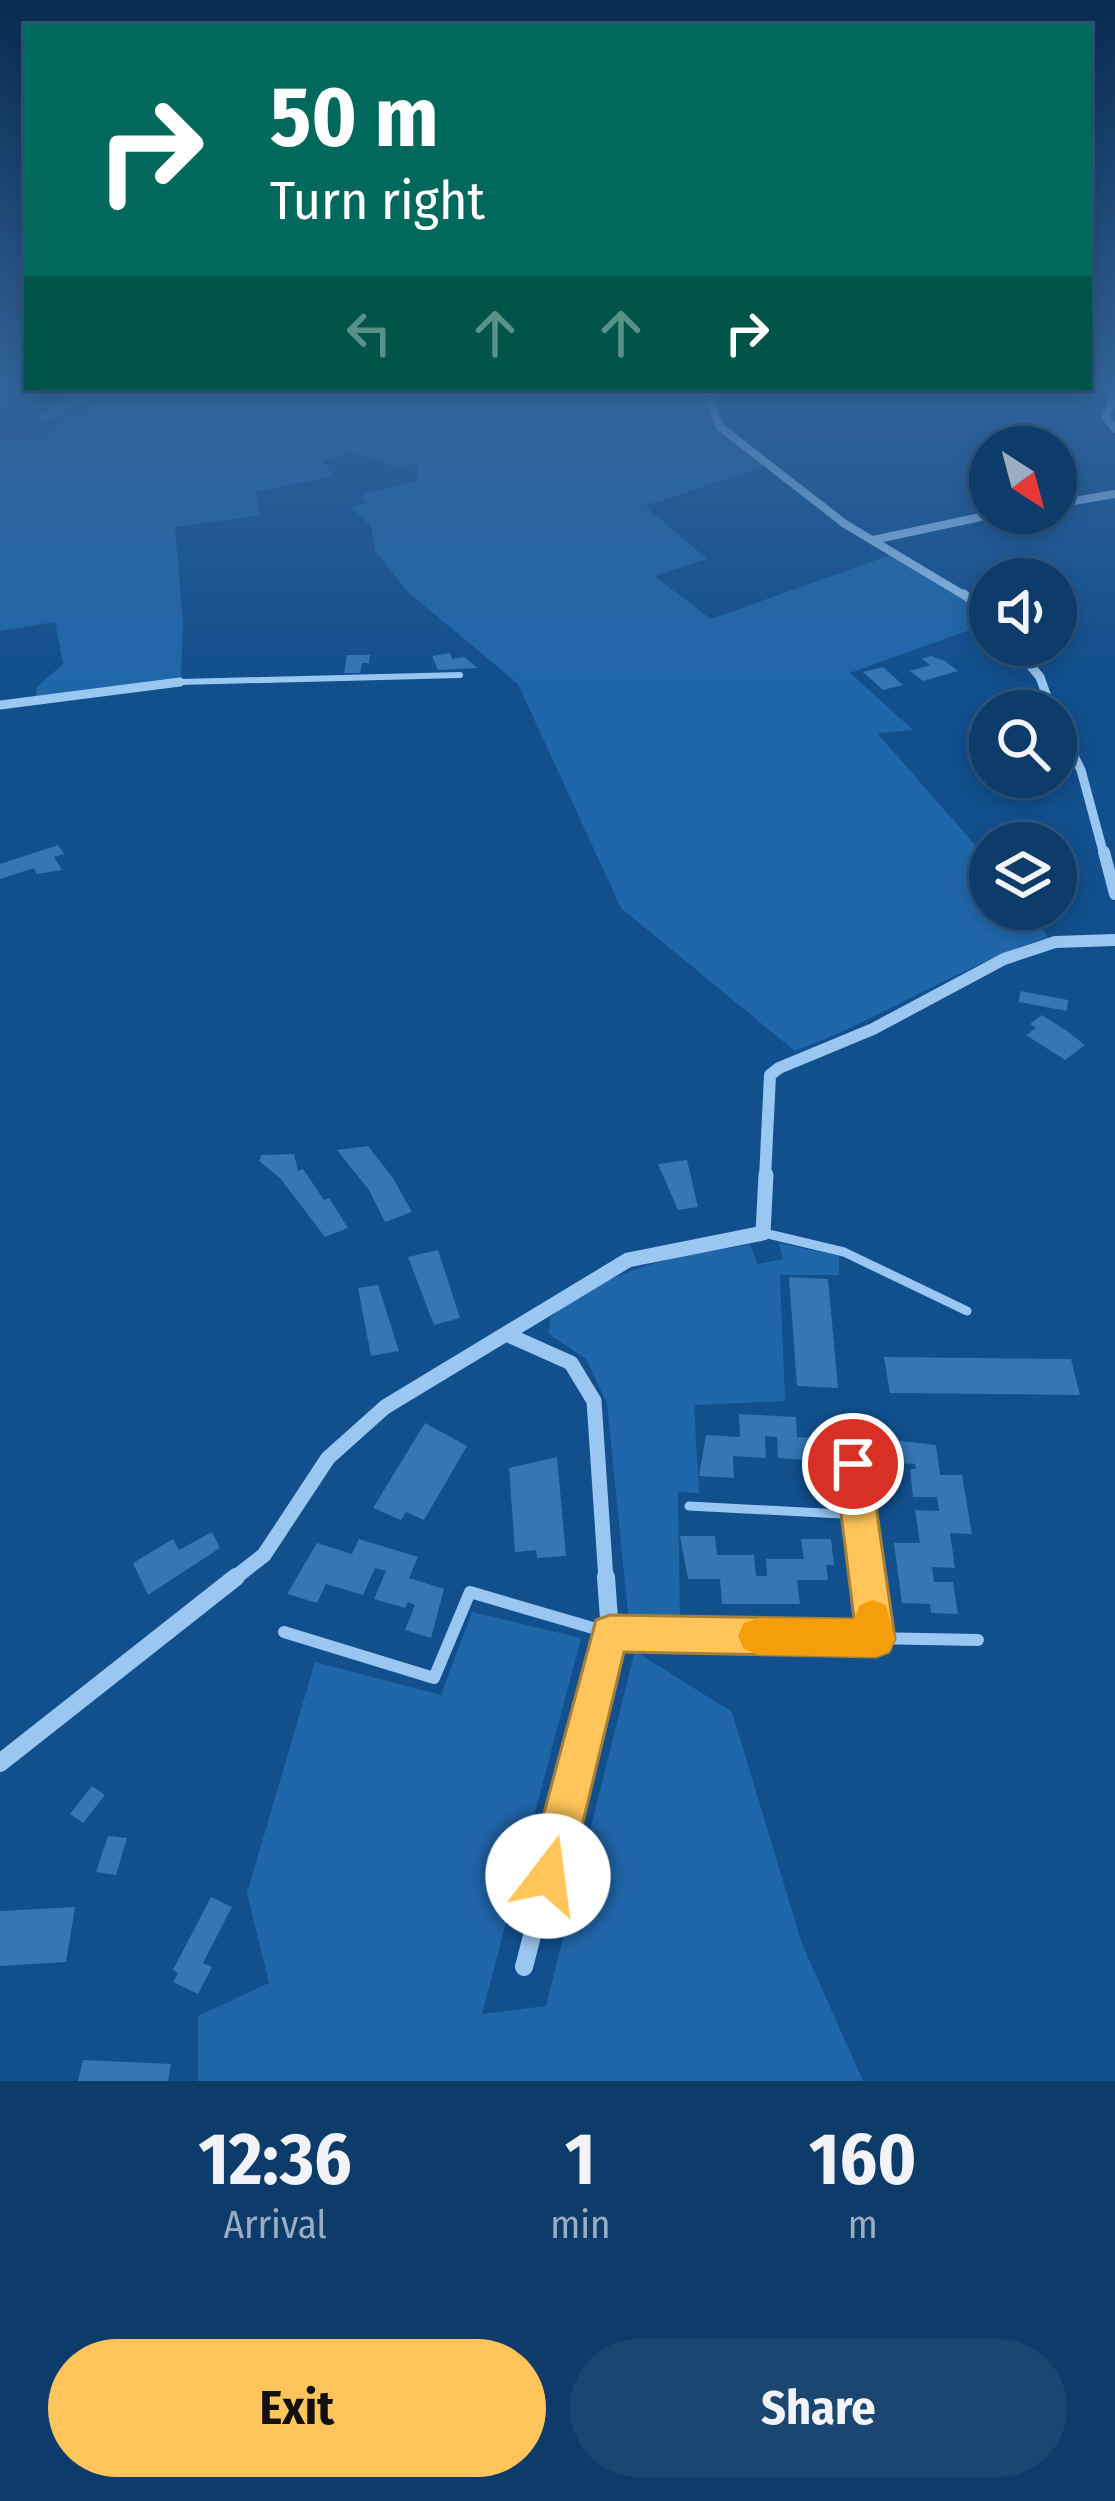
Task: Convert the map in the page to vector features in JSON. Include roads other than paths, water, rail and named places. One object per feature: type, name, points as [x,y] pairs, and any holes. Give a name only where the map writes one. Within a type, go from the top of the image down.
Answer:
[{"type":"street","points":[[800,486],[872,540],[969,599]]},
{"type":"street","points":[[1077,500],[1115,494]]},
{"type":"street","points":[[872,540],[969,519]]},
{"type":"street","points":[[0,706],[179,682]]},
{"type":"street","points":[[1077,762],[1115,893]]},
{"type":"street","points":[[0,1762],[264,1555],[328,1458],[353,1430],[579,1285],[628,1260],[763,1233],[770,1076],[779,1068],[872,1029],[1004,958],[1055,942],[1115,940]]},
{"type":"street","points":[[506,1334],[571,1363],[594,1401],[610,1633],[524,1967]]},
{"type":"lane","points":[[179,682],[460,675]]},
{"type":"lane","points":[[763,1233],[809,1238],[884,1264],[967,1311]]},
{"type":"lane","points":[[853,1464],[876,1639]]},
{"type":"lane","points":[[689,1506],[860,1516]]},
{"type":"lane","points":[[284,1632],[434,1678],[470,1592],[610,1633],[978,1640]]}]
